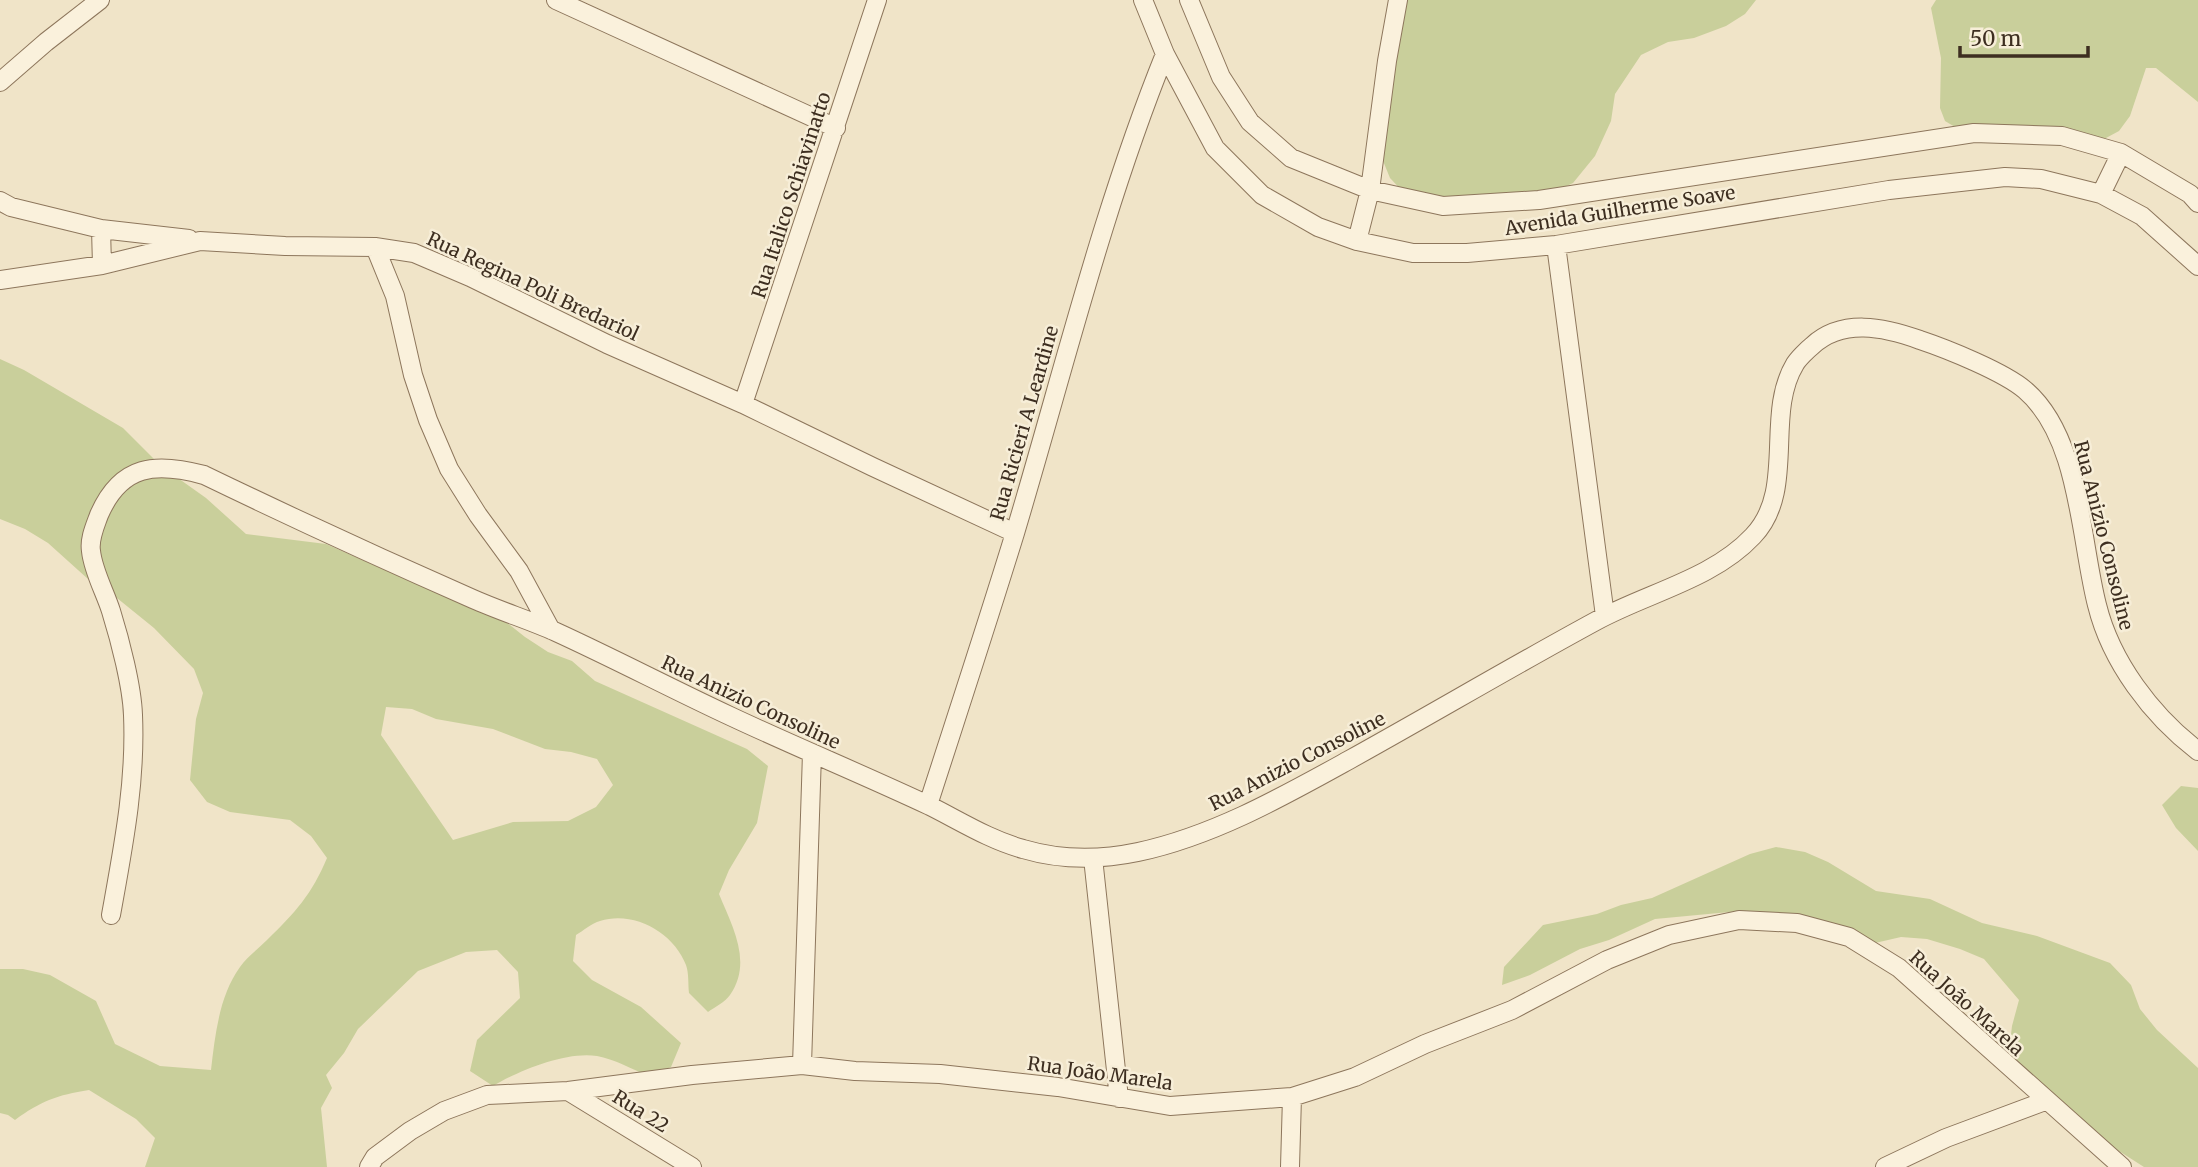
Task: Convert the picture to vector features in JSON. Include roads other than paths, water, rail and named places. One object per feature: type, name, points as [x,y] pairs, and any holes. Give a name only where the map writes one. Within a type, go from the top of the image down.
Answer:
[{"type":"street","points":[[0,82],[100,0]]},
{"type":"street","points":[[556,0],[836,128]]},
{"type":"street","name":"Rua Italico Schiavinatto","points":[[743,404],[877,0]]},
{"type":"street","name":"Avenida Guilherme Soave","points":[[1143,0],[1165,54],[1215,148],[1262,195],[1318,227],[1357,241],[1413,253],[1466,253],[1556,245],[1889,190],[2005,177],[2041,179],[2101,194],[2142,216],[2198,266]]},
{"type":"street","name":"Avenida Guilherme Soave","points":[[1189,0],[1221,77],[1250,122],[1291,158],[1370,190],[1443,206],[1539,200],[1974,133],[2062,136],[2121,153],[2189,194],[2198,203]]},
{"type":"street","points":[[1357,241],[1370,190],[1398,0]]},
{"type":"street","name":"Rua Ricieri A Leardine","points":[[928,805],[1015,533],[1075,320],[1136,124],[1165,54]]},
{"type":"street","points":[[2101,194],[2121,153]]},
{"type":"street","points":[[0,201],[11,207],[101,229],[200,240]]},
{"type":"street","points":[[101,229],[102,265]]},
{"type":"street","name":"Rua Regina Poli Bredariol","points":[[0,280],[102,265],[200,240],[285,246],[375,247],[414,253],[1015,533]]},
{"type":"street","points":[[1556,245],[1605,616]]},
{"type":"street","points":[[375,247],[394,296],[412,375],[449,469],[478,515],[519,570],[551,629]]},
{"type":"street","name":"Rua Anizio Consoline","points":[[111,915],[133,778],[133,711],[112,614],[90,550],[94,528],[103,505],[124,481],[140,471],[156,467],[176,467],[204,475],[480,602],[551,629],[1018,848],[1053,856],[1093,858],[1138,852],[1203,833],[1287,794],[1605,616],[1687,579],[1733,554],[1759,531],[1775,500],[1785,387],[1796,361],[1821,338],[1838,328],[1875,328],[1918,339],[1975,362],[2023,387],[2048,416],[2064,449],[2098,610],[2110,643],[2136,686],[2180,737],[2198,751]]},
{"type":"street","points":[[802,1065],[811,753]]},
{"type":"street","points":[[1093,858],[1119,1098]]},
{"type":"street","name":"Rua João Marela","points":[[369,1167],[375,1157],[410,1130],[444,1111],[487,1095],[568,1091],[692,1075],[802,1065],[855,1071],[940,1074],[1058,1087],[1170,1106],[1292,1097],[1355,1077],[1424,1044],[1512,1010],[1607,960],[1669,935],[1740,920],[1797,923],[1849,937],[1899,968],[2122,1167]]},
{"type":"street","name":"Rua 22","points":[[568,1091],[692,1167]]},
{"type":"street","points":[[1290,1167],[1292,1097]]},
{"type":"street","points":[[1885,1167],[1946,1138],[2045,1101]]}]
